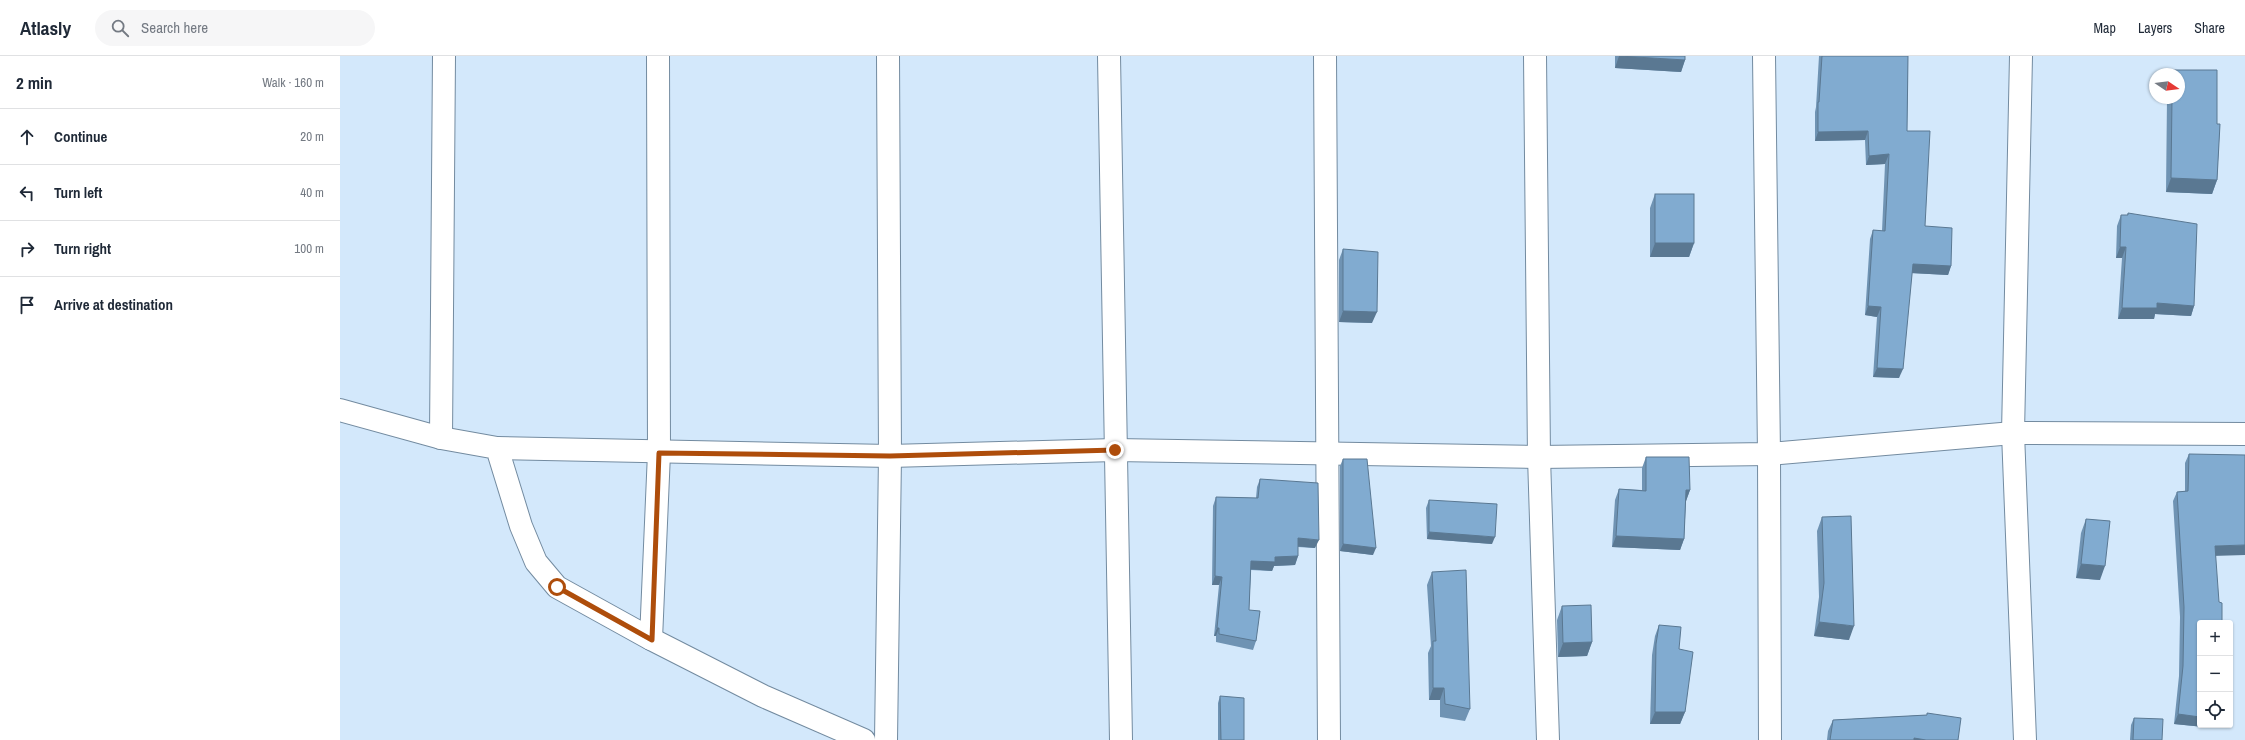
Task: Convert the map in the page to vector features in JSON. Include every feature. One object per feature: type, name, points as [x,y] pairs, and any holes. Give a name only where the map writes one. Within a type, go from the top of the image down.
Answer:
[{"type":"street","points":[[441,438],[444,56]]},
{"type":"street","points":[[652,640],[659,453],[658,56]]},
{"type":"street","points":[[886,740],[890,456],[888,56]]},
{"type":"street","points":[[1109,56],[1121,740]]},
{"type":"street","points":[[1325,56],[1329,740]]},
{"type":"street","points":[[1535,56],[1539,457],[1548,740]]},
{"type":"street","points":[[1764,56],[1769,454],[1770,740]]},
{"type":"street","points":[[2021,56],[2013,433],[2025,740]]},
{"type":"street","points":[[340,410],[441,438],[497,448],[659,453],[890,456],[1115,450],[1327,452],[1539,457],[1769,454],[2013,433],[2245,434]]},
{"type":"street","points":[[497,448],[521,526],[536,562],[557,587],[652,640],[764,696],[864,740]]},
{"type":"building","points":[[1619,56],[1685,56],[1685,60]]},
{"type":"building","points":[[1822,56],[1908,56],[1907,131],[1930,131],[1925,226],[1952,228],[1951,266],[1913,264],[1903,369],[1877,368],[1881,307],[1868,306],[1873,230],[1885,231],[1889,154],[1869,156],[1868,131],[1818,132],[1818,102]]},
{"type":"building","points":[[2185,70],[2217,70],[2217,124],[2220,124],[2217,180],[2171,178],[2172,104],[2185,104]]},
{"type":"building","points":[[1655,194],[1694,194],[1694,243],[1655,243]]},
{"type":"building","points":[[2128,213],[2197,224],[2194,306],[2157,303],[2157,308],[2122,308],[2126,247],[2120,247],[2121,215],[2128,215]]},
{"type":"building","points":[[1343,249],[1378,252],[1377,312],[1343,311]]},
{"type":"building","points":[[2189,454],[2245,455],[2245,545],[2215,546],[2219,602],[2222,603],[2222,620],[2197,620],[2197,717],[2178,714],[2183,666],[2184,607],[2177,492],[2188,491]]},
{"type":"building","points":[[1646,457],[1689,457],[1690,490],[1686,490],[1684,539],[1616,536],[1619,489],[1646,491]]},
{"type":"building","points":[[1343,459],[1367,459],[1376,548],[1343,544]]},
{"type":"building","points":[[1260,479],[1318,483],[1319,540],[1298,538],[1298,556],[1275,557],[1275,562],[1251,561],[1249,610],[1260,611],[1256,641],[1219,634],[1219,628],[1217,628],[1222,577],[1215,576],[1216,497],[1258,498]]},
{"type":"building","points":[[1429,500],[1497,504],[1495,537],[1429,532]]},
{"type":"building","points":[[1851,516],[1854,626],[1819,622],[1824,583],[1822,517]]},
{"type":"building","points":[[2086,519],[2110,521],[2105,566],[2081,564]]},
{"type":"building","points":[[1466,570],[1470,709],[1445,704],[1444,688],[1433,688],[1433,641],[1436,641],[1432,572]]},
{"type":"building","points":[[1591,605],[1592,642],[1563,643],[1562,606]]},
{"type":"building","points":[[1659,625],[1681,627],[1679,649],[1693,652],[1685,712],[1655,712],[1656,644]]},
{"type":"building","points":[[1220,696],[1244,698],[1244,740],[1221,740]]},
{"type":"building","points":[[1927,713],[1961,718],[1958,740],[1926,740],[1914,738],[1914,740],[1830,740],[1833,720],[1927,715]]},
{"type":"building","points":[[2134,718],[2163,719],[2162,740],[2133,740]]},
{"type":"route","points":[[557,587],[652,640],[659,453],[890,456],[1115,450]]}]
